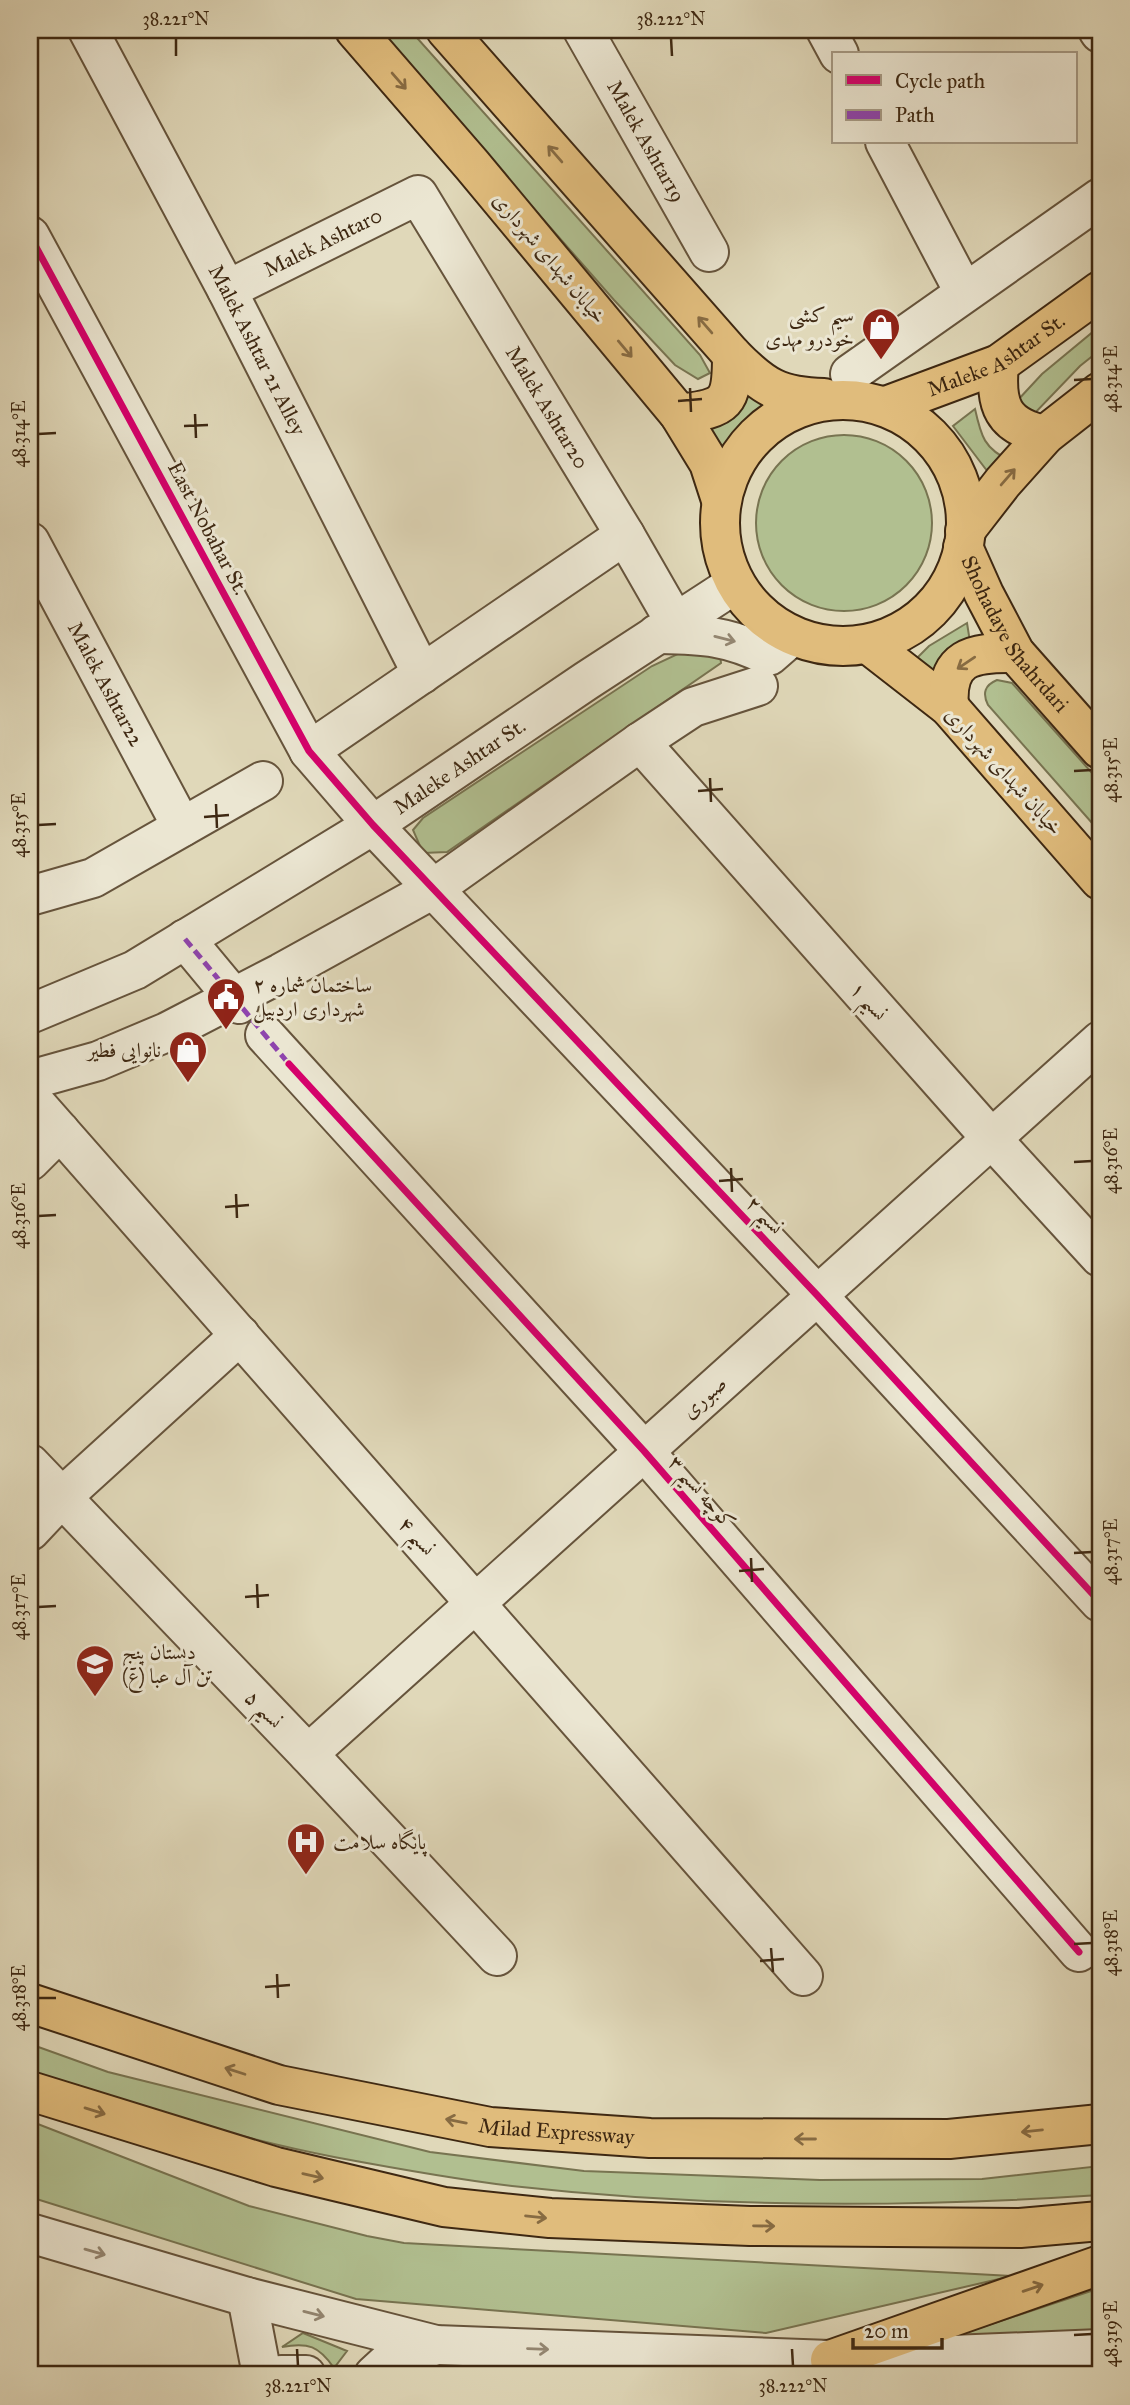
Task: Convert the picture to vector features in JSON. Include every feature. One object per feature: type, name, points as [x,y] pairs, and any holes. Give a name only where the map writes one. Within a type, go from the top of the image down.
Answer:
[{"type":"main road","name":"خیابان شهدای شهرداری","points":[[355,30],[472,164],[679,414],[709,463],[721,500]]},
{"type":"main road","points":[[446,30],[755,379],[779,392],[797,397],[847,386],[923,428],[950,462],[964,498],[964,539],[955,574],[934,607],[904,631],[868,645],[829,646],[792,636],[760,615],[735,584],[721,543],[721,500],[736,460],[764,427],[801,406],[847,386]]},
{"type":"main road","name":"Maleke Ashtar St.","points":[[886,407],[999,364],[1100,291]]},
{"type":"main road","points":[[679,414],[709,410],[724,402],[732,385],[732,355]]},
{"type":"main road","points":[[999,364],[998,396],[1005,414],[1017,427],[1045,435]]},
{"type":"main road","points":[[964,539],[1003,482],[1045,435],[1100,392]]},
{"type":"main road","name":"Shohadaye Shahrdari","points":[[964,539],[984,594],[1015,653],[1100,749]]},
{"type":"main road","name":"خیابان شهدای شهرداری","points":[[868,645],[949,707],[1100,880]]},
{"type":"main road","points":[[949,707],[950,677],[960,665],[973,657],[990,653],[1015,653]]},
{"type":"main road","name":"Milad Expressway","points":[[30,2003],[279,2085],[490,2127],[650,2138],[949,2139],[1100,2124]]},
{"type":"main road","points":[[30,2091],[276,2167],[444,2207],[550,2218],[750,2226],[1020,2228],[1100,2221]]},
{"type":"main road","points":[[830,2360],[1100,2264]]},
{"type":"street","name":"Malek Ashtar 21 Alley","points":[[88,30],[227,290],[422,674]]},
{"type":"street","name":"Malek Ashtar19","points":[[583,30],[709,251]]},
{"type":"street","points":[[826,30],[838,52]]},
{"type":"street","points":[[886,144],[964,292]]},
{"type":"street","name":"Malek Ashtar0","points":[[227,290],[418,195]]},
{"type":"street","name":"Malek Ashtar20","points":[[418,195],[625,535],[666,628]]},
{"type":"street","points":[[847,386],[964,292],[1100,198]]},
{"type":"street","name":"East Nobahar St.","points":[[30,236],[309,751],[373,825]]},
{"type":"street","points":[[309,751],[625,535]]},
{"type":"street","name":"Malek Ashtar22","points":[[30,542],[182,827]]},
{"type":"street","name":"Maleke Ashtar St.","points":[[31,1012],[135,970],[373,825],[735,584]]},
{"type":"street","points":[[666,628],[744,644],[769,656],[792,636]]},
{"type":"street","points":[[30,1080],[98,1061],[236,1001],[433,889],[694,707],[758,686]]},
{"type":"street","name":"نسیم ۱","points":[[640,743],[1100,1257]]},
{"type":"street","points":[[30,896],[93,878],[262,781]]},
{"type":"street","name":"نسیم ۲","points":[[373,825],[817,1295],[1100,1602]]},
{"type":"street","points":[[185,939],[236,1001]]},
{"type":"street","name":"صبوری","points":[[308,1754],[1100,1041]]},
{"type":"street","name":"کوچه نسیم ۳","points":[[277,1049],[644,1451],[1079,1952]]},
{"type":"street","name":"نسیم ۴","points":[[30,1097],[803,1976]]},
{"type":"street","points":[[30,1161],[60,1131]]},
{"type":"street","points":[[30,1531],[62,1497],[240,1335]]},
{"type":"street","name":"نسیم ۵","points":[[30,1464],[497,1956]]},
{"type":"street","points":[[30,2233],[247,2297],[436,2345],[830,2360],[1100,2349]]},
{"type":"street","points":[[247,2297],[262,2375]]},
{"type":"street","points":[[374,2375],[386,2364],[436,2345]]},
{"type":"street","points":[[281,2375],[306,2375]]},
{"type":"green space","points":[[377,30],[410,30],[700,355],[710,373],[698,379],[675,365],[614,300]]},
{"type":"green space","points":[[1100,326],[1100,350],[1080,366],[1034,414],[1017,401],[1042,374]]},
{"type":"green space","points":[[752,391],[768,403],[717,451],[711,428],[734,417]]},
{"type":"green space","points":[[975,409],[985,441],[995,452],[1011,461],[994,480],[953,426]]},
{"type":"green space","points":[[844,435],[878,442],[906,461],[925,489],[932,523],[925,557],[906,585],[878,604],[844,611],[810,604],[782,585],[763,557],[756,523],[763,489],[782,461],[810,442]]},
{"type":"green space","points":[[967,623],[971,648],[938,676],[906,669],[929,646]]},
{"type":"green space","points":[[701,643],[719,647],[721,663],[447,852],[423,853],[413,830],[423,818],[652,666]]},
{"type":"green space","points":[[997,680],[1012,683],[1100,782],[1100,832],[988,705],[986,690]]},
{"type":"green space","points":[[30,2044],[108,2072],[430,2152],[584,2171],[820,2180],[982,2179],[1100,2166],[1100,2195],[953,2202],[806,2204],[659,2199],[468,2180],[295,2149],[143,2108],[30,2072]]},
{"type":"green space","points":[[30,2121],[249,2206],[404,2243],[1012,2276],[766,2333],[356,2299],[30,2197]]},
{"type":"green space","points":[[1100,2288],[1100,2340],[916,2349]]},
{"type":"green space","points":[[303,2333],[347,2351],[334,2368],[312,2347],[282,2347]]},
{"type":"marked path","points":[[185,939],[289,1064]]},
{"type":"cycle path","points":[[30,236],[309,751],[373,825],[817,1295],[1100,1602]]},
{"type":"cycle path","points":[[289,1064],[644,1451],[1079,1952]]},
{"type":"place","name":"سیم کشی خودرو مهدی","points":[[881,361]]},
{"type":"place","name":"ساختمان شماره ۲ شهرداری اردبیل","points":[[226,1031]]},
{"type":"place","name":"نانوایی فطیر","points":[[188,1084]]},
{"type":"place","name":"دبستان پنج تن آل عبا (ع)","points":[[95,1698]]},
{"type":"place","name":"پایگاه سلامت","points":[[306,1876]]}]
